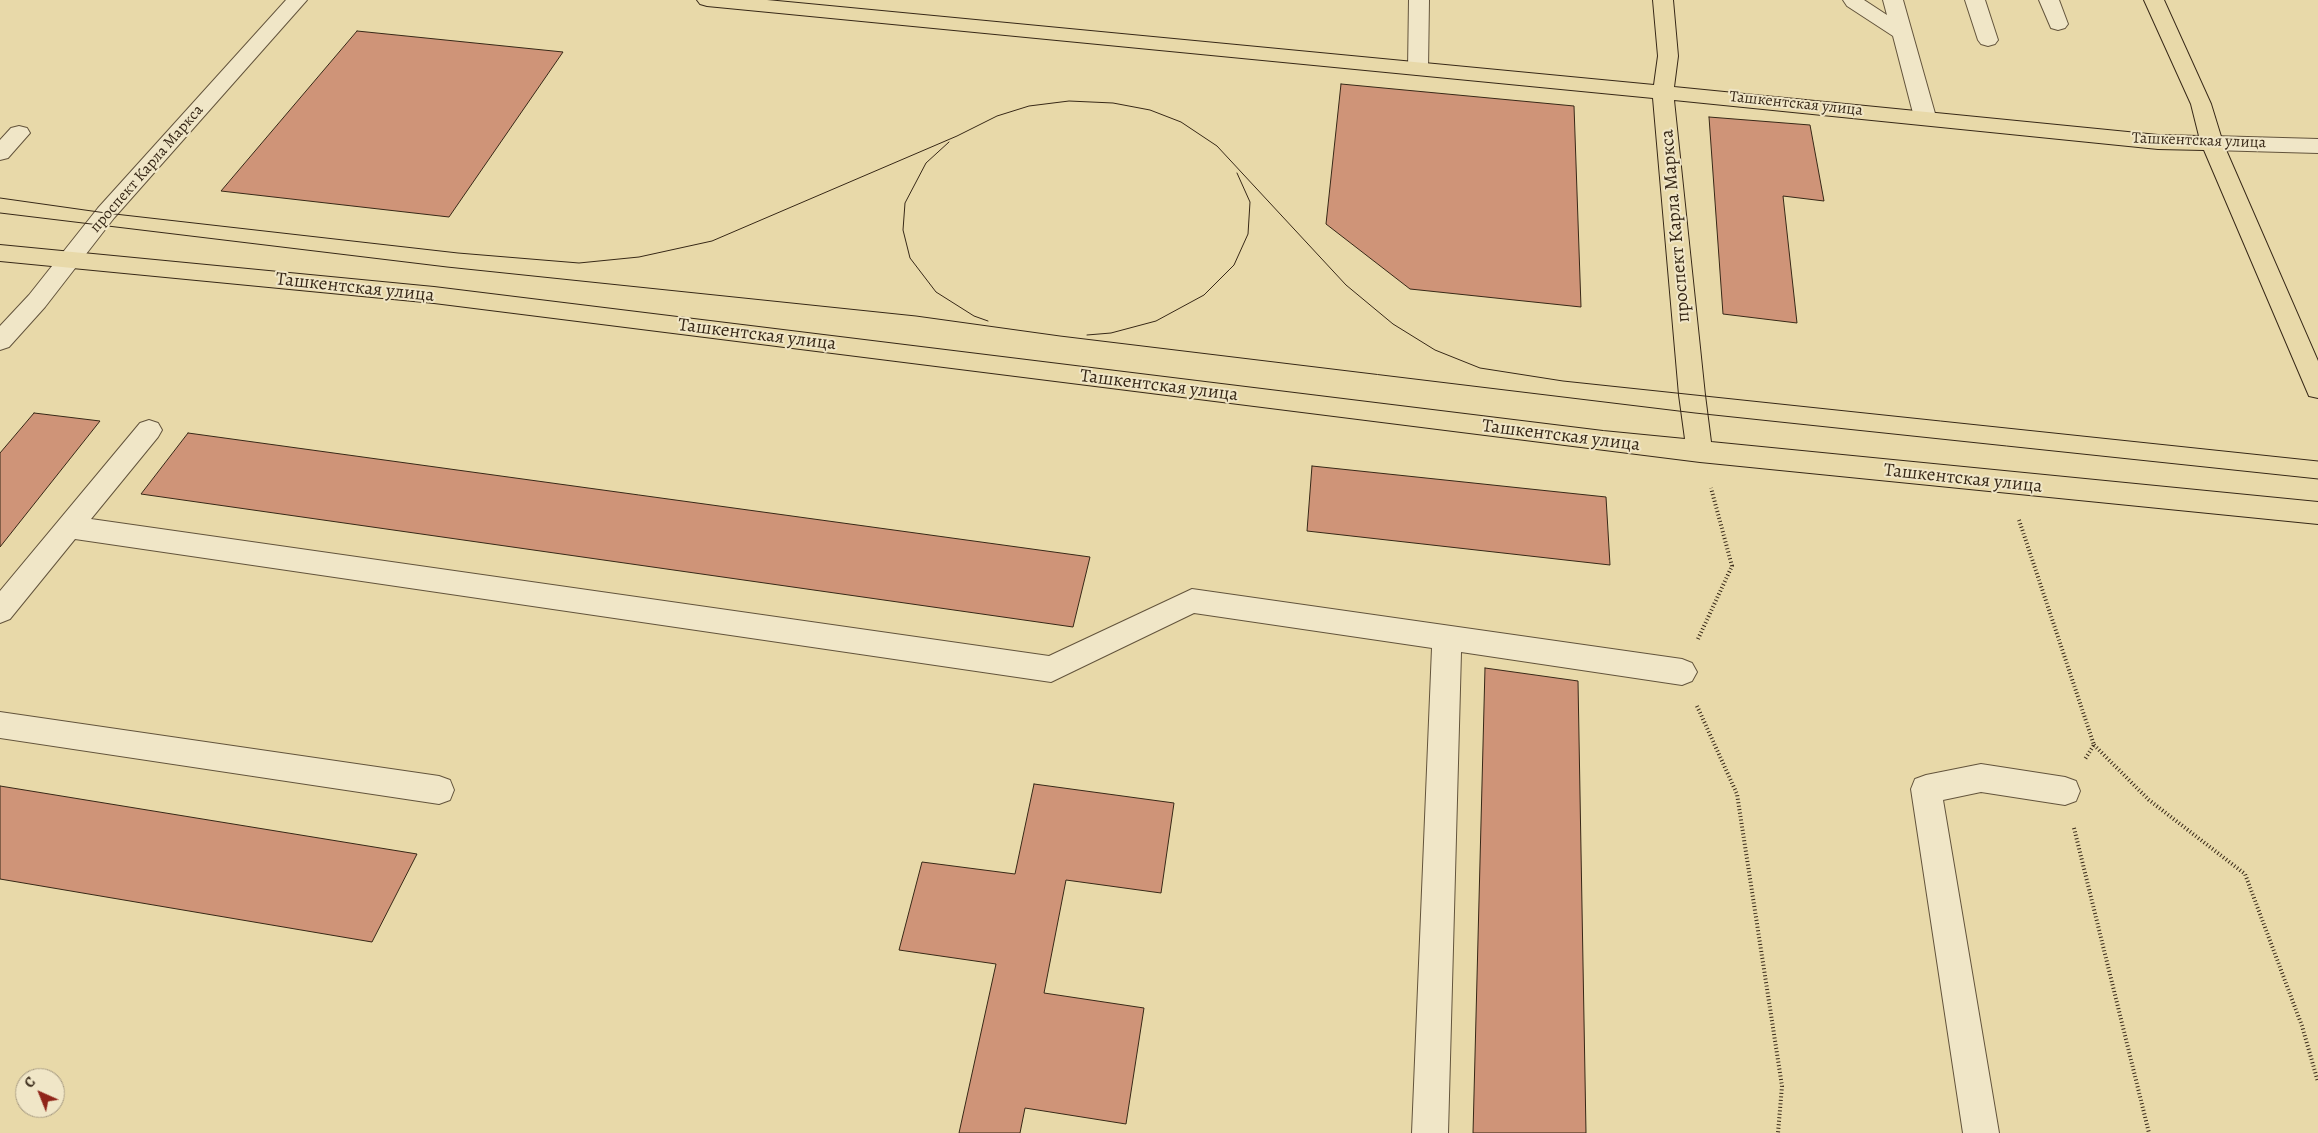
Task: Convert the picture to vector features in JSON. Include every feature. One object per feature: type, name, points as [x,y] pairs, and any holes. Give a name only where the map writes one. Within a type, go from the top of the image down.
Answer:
[{"type":"main road","name":"Ташкентская улица","points":[[707,0],[1925,117],[2158,142],[2212,142]]},
{"type":"main road","name":"проспект Карла Маркса","points":[[1663,0],[1668,56],[1663,93],[1692,395],[1700,452]]},
{"type":"main road","points":[[2154,0],[2201,104],[2212,142],[2318,388]]},
{"type":"main road","name":"Ташкентская улица","points":[[0,253],[434,295],[1700,452],[2318,513]]},
{"type":"street","name":"проспект Карла Маркса","points":[[0,341],[70,260],[106,213],[298,0]]},
{"type":"street","points":[[1418,69],[1419,0]]},
{"type":"street","points":[[1854,0],[1854,2],[1902,33]]},
{"type":"street","points":[[1893,0],[1925,117]]},
{"type":"street","points":[[1975,0],[1988,40]]},
{"type":"street","points":[[2049,0],[2058,24]]},
{"type":"street","points":[[0,153],[19,133]]},
{"type":"street","name":"Ташкентская улица","points":[[2212,142],[2318,146]]},
{"type":"street","points":[[0,611],[149,430]]},
{"type":"street","points":[[68,527],[1051,669],[1192,600],[1447,639],[1682,672]]},
{"type":"street","points":[[1430,1133],[1447,639]]},
{"type":"street","points":[[0,725],[439,790]]},
{"type":"street","points":[[1981,1133],[1926,789],[1981,778],[2065,792]]},
{"type":"path","points":[[1700,452],[1732,566],[1682,672],[1737,794],[1782,1086],[1778,1133]]},
{"type":"path","points":[[2094,745],[2149,800],[2245,874],[2302,1026],[2318,1082]]},
{"type":"building","points":[[357,31],[563,52],[449,217],[221,191]]},
{"type":"building","points":[[1341,84],[1574,106],[1581,307],[1410,289],[1326,224]]},
{"type":"building","points":[[1709,117],[1810,125],[1824,201],[1783,196],[1797,323],[1723,314]]},
{"type":"building","points":[[34,413],[100,421],[0,547],[0,453]]},
{"type":"building","points":[[188,433],[1090,557],[1073,627],[141,494]]},
{"type":"building","points":[[1312,466],[1606,497],[1610,565],[1307,531]]},
{"type":"building","points":[[1485,668],[1578,681],[1586,1133],[1473,1133]]},
{"type":"building","points":[[1034,784],[1174,803],[1161,893],[1066,880],[1044,993],[1144,1008],[1126,1124],[1025,1108],[1020,1133],[959,1133],[996,964],[899,950],[922,862],[1015,874]]},
{"type":"building","points":[[0,786],[417,854],[372,942],[0,879]]},
{"type":"tram line","points":[[0,198],[106,213],[458,253],[579,263],[639,257],[712,241],[957,136],[997,116],[1029,106],[1069,101],[1113,103],[1150,110],[1181,122],[1217,146],[1346,285],[1393,324],[1435,350],[1480,368],[1563,381],[2318,461]]},
{"type":"tram line","points":[[949,142],[926,163],[905,203],[903,230],[910,258],[936,292],[974,316],[988,321]]},
{"type":"tram line","points":[[1087,335],[1111,333],[1156,321],[1204,295],[1234,265],[1248,234],[1250,202],[1237,173]]},
{"type":"tram line","points":[[0,213],[447,267],[916,316],[1060,336],[1695,413],[2318,479]]}]
